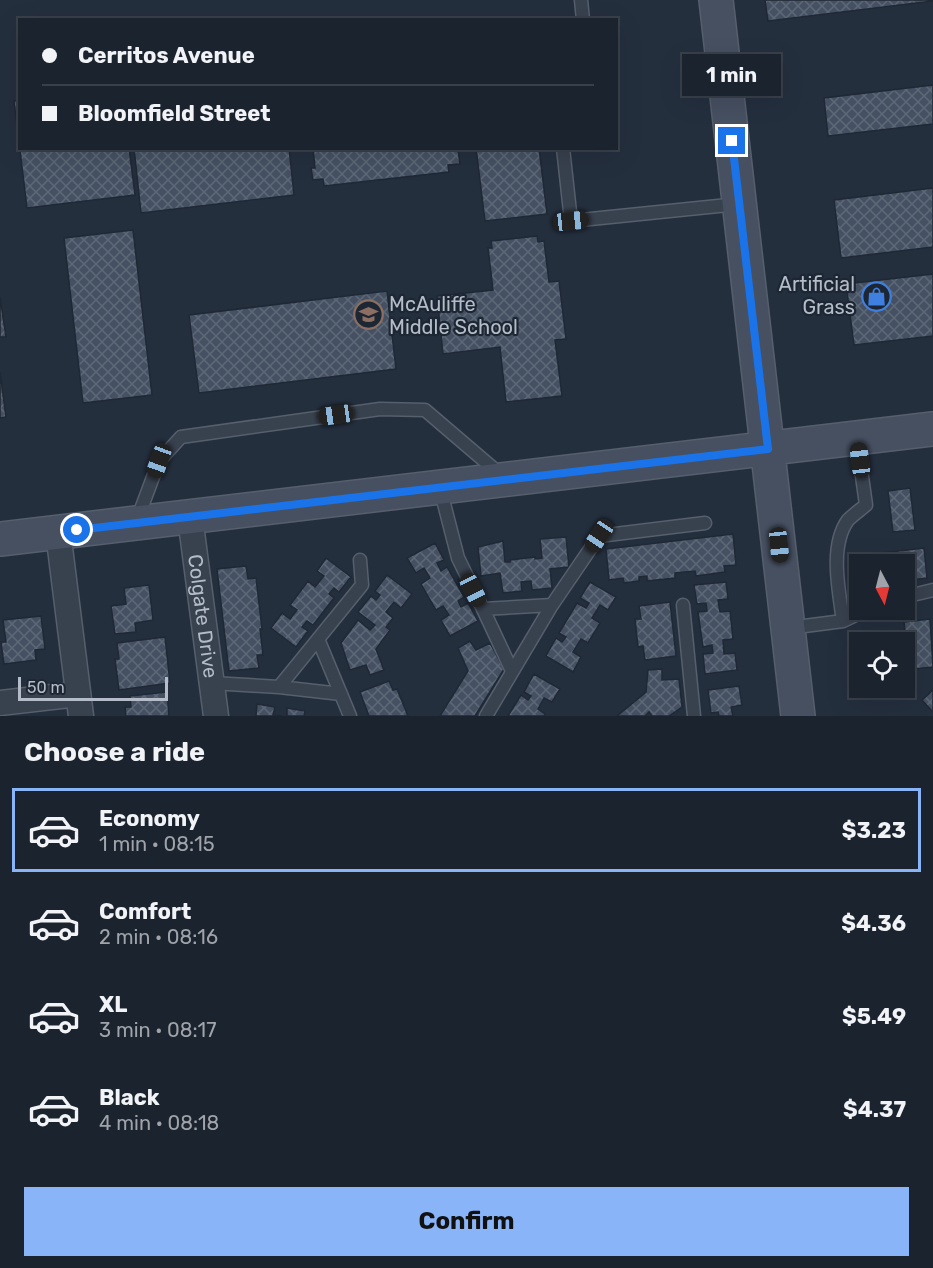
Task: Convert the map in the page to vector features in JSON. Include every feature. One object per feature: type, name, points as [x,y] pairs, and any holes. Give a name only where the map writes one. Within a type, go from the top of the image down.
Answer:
[{"type":"main road","points":[[716,0],[798,716]]},
{"type":"main road","points":[[0,538],[933,429]]},
{"type":"street","name":"Colgate Drive","points":[[190,517],[216,716]]},
{"type":"street","points":[[0,703],[80,705],[58,532]]},
{"type":"lane","points":[[581,0],[583,18]]},
{"type":"lane","points":[[563,150],[571,221],[740,203]]},
{"type":"lane","points":[[135,523],[159,461],[181,437],[380,409],[425,410],[506,480]]},
{"type":"lane","points":[[843,621],[836,564],[840,542],[848,521],[866,504],[857,438]]},
{"type":"lane","points":[[440,487],[458,558],[512,671]]},
{"type":"lane","points":[[486,716],[552,605],[599,536],[705,523]]},
{"type":"lane","points":[[279,687],[362,585],[360,560]]},
{"type":"lane","points":[[915,594],[933,590]]},
{"type":"lane","points":[[483,609],[552,605]]},
{"type":"lane","points":[[683,606],[693,715]]},
{"type":"lane","points":[[788,628],[843,621],[849,618]]},
{"type":"lane","points":[[318,639],[350,716]]},
{"type":"lane","points":[[212,683],[341,694]]},
{"type":"building","points":[[765,0],[933,0],[933,1],[768,21]]},
{"type":"building","points":[[933,85],[933,124],[828,136],[824,98]]},
{"type":"building","points":[[18,100],[18,134],[14,101]]},
{"type":"building","points":[[20,150],[129,150],[135,195],[27,208]]},
{"type":"building","points":[[134,150],[289,150],[294,195],[141,213]]},
{"type":"building","points":[[313,150],[458,150],[460,164],[448,165],[449,172],[324,186],[323,179],[313,180],[311,168],[315,168]]},
{"type":"building","points":[[476,150],[539,150],[547,214],[485,221]]},
{"type":"building","points":[[933,188],[933,247],[841,258],[834,200]]},
{"type":"building","points":[[133,230],[152,395],[83,403],[64,238]]},
{"type":"building","points":[[537,236],[538,242],[544,241],[549,282],[559,281],[566,339],[555,340],[562,396],[506,402],[500,347],[443,354],[437,296],[493,290],[488,248],[492,248],[491,241]]},
{"type":"building","points":[[933,274],[933,336],[854,345],[846,284]]},
{"type":"building","points":[[387,291],[396,369],[199,393],[189,315]]},
{"type":"building","points":[[0,297],[6,337],[0,337]]},
{"type":"building","points":[[0,372],[6,417],[0,418]]},
{"type":"building","points":[[910,488],[915,530],[893,532],[888,491]]},
{"type":"building","points":[[733,534],[736,565],[724,566],[725,572],[696,576],[695,571],[675,573],[675,578],[647,581],[647,576],[639,577],[639,581],[624,583],[623,578],[609,580],[606,549]]},
{"type":"building","points":[[566,537],[569,567],[550,569],[552,588],[532,590],[531,581],[521,582],[522,591],[503,593],[500,573],[481,576],[478,547],[503,541],[505,562],[510,562],[510,560],[542,558],[540,539]]},
{"type":"building","points":[[435,543],[444,560],[437,563],[441,571],[447,567],[464,597],[458,601],[461,607],[468,603],[478,621],[450,636],[441,620],[449,615],[443,606],[436,610],[421,584],[430,578],[424,568],[416,573],[407,558]]},
{"type":"building","points":[[924,548],[927,578],[915,580],[915,554],[873,554]]},
{"type":"building","points":[[326,558],[351,577],[339,592],[334,588],[329,594],[334,598],[313,625],[307,621],[302,627],[308,631],[296,647],[271,628],[282,613],[290,619],[297,610],[290,605],[308,581],[315,587],[324,576],[317,571]]},
{"type":"building","points":[[246,566],[248,579],[256,578],[263,655],[257,655],[259,668],[229,671],[217,569]]},
{"type":"building","points":[[387,575],[412,594],[401,608],[394,602],[386,612],[393,618],[386,627],[390,630],[376,649],[384,670],[370,675],[366,665],[350,670],[341,643],[358,620],[370,630],[375,625],[358,612],[371,596],[376,600],[380,595],[375,591]]},
{"type":"building","points":[[590,582],[616,597],[608,610],[600,605],[592,618],[600,623],[588,643],[581,639],[573,652],[581,657],[573,672],[546,656],[556,638],[562,642],[566,637],[559,633],[577,603],[586,608],[589,603],[580,598]]},
{"type":"building","points":[[726,582],[728,599],[718,600],[720,612],[730,611],[733,639],[723,640],[724,654],[735,653],[737,670],[705,674],[703,654],[713,653],[712,645],[703,647],[698,612],[707,611],[706,603],[697,604],[694,585]]},
{"type":"building","points":[[149,585],[153,620],[135,623],[136,632],[115,634],[111,606],[126,604],[124,588]]},
{"type":"building","points":[[670,602],[676,656],[645,660],[643,646],[638,647],[635,619],[641,619],[639,606]]},
{"type":"building","points":[[41,616],[45,649],[35,650],[36,660],[4,664],[1,642],[6,642],[3,620]]},
{"type":"building","points":[[930,619],[933,667],[915,669],[915,632],[896,632],[905,631],[904,622]]},
{"type":"building","points":[[165,637],[170,683],[119,690],[115,659],[119,659],[117,643]]},
{"type":"building","points":[[470,641],[476,650],[490,643],[504,669],[475,716],[440,716],[468,671],[458,648]]},
{"type":"building","points":[[662,669],[662,680],[679,679],[682,707],[669,716],[652,716],[649,712],[645,716],[617,716],[646,692],[648,670]]},
{"type":"building","points":[[534,674],[560,689],[552,702],[544,698],[538,709],[545,714],[544,716],[508,716],[521,695],[528,700],[531,696],[524,692]]},
{"type":"building","points":[[389,681],[393,690],[397,689],[408,716],[369,716],[360,692]]},
{"type":"building","points":[[739,686],[742,705],[731,707],[733,716],[719,716],[718,712],[711,713],[708,690]]},
{"type":"building","points":[[933,690],[933,712],[922,700]]},
{"type":"building","points":[[167,692],[169,716],[126,716],[125,707],[131,707],[130,696]]},
{"type":"building","points":[[257,704],[275,707],[273,715],[283,716],[256,716]]},
{"type":"building","points":[[287,708],[305,711],[304,716],[287,716]]},
{"type":"place","name":"Artificial Grass","points":[[876,296]]},
{"type":"place","name":"McAuliffe Middle School","points":[[368,315]]},
{"type":"route","points":[[77,530],[768,449],[732,141]]}]
